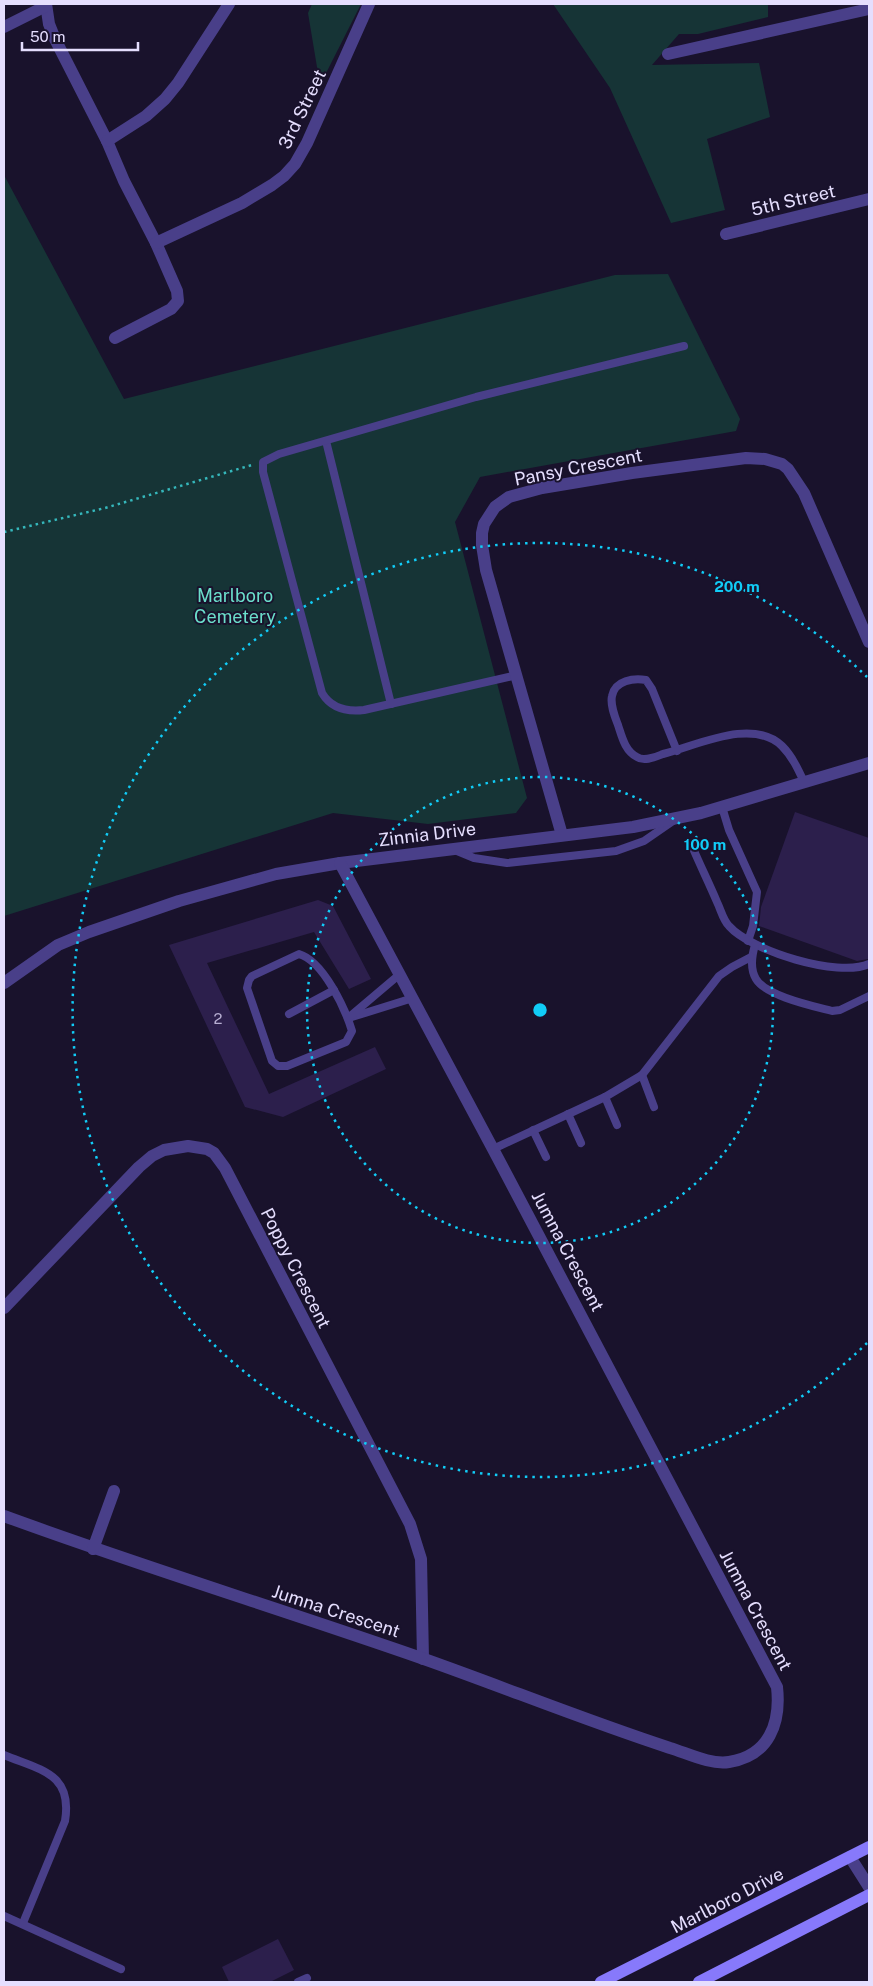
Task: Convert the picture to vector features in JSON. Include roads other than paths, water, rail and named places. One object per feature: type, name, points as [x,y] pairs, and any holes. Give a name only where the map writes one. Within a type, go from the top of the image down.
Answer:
[{"type":"main road","name":"Marlboro Drive","points":[[601,1982],[869,1847]]},
{"type":"main road","points":[[699,1982],[869,1895]]},
{"type":"street","points":[[107,142],[146,116],[165,99],[178,83],[228,4]]},
{"type":"street","name":"3rd Street","points":[[156,243],[242,203],[284,176],[295,164],[307,143],[369,4]]},
{"type":"street","points":[[4,27],[46,5],[48,24],[156,243],[177,292],[178,301],[171,309],[115,338]]},
{"type":"street","points":[[668,54],[869,9]]},
{"type":"street","name":"5th Street","points":[[726,234],[869,200]]},
{"type":"street","name":"Pansy Crescent","points":[[562,835],[486,570],[482,546],[484,524],[495,507],[509,497],[542,488],[632,473],[746,458],[776,461],[782,464],[794,476],[804,493],[869,642]]},
{"type":"street","name":"Zinnia Drive","points":[[4,983],[58,945],[89,932],[179,901],[240,883],[305,868],[633,826],[679,818],[869,763]]},
{"type":"street","name":"Jumna Crescent","points":[[4,1516],[93,1549],[424,1659],[646,1740],[712,1761],[727,1762],[742,1758],[756,1750],[773,1731],[779,1704],[777,1687],[340,863]]},
{"type":"street","name":"Poppy Crescent","points":[[4,1308],[139,1167],[152,1156],[164,1150],[188,1146],[214,1153],[234,1184],[312,1339],[410,1524],[421,1559],[424,1659]]},
{"type":"street","points":[[93,1549],[114,1491]]},
{"type":"street","points":[[850,1857],[869,1887]]},
{"type":"lane","points":[[517,675],[354,712],[334,706],[326,700],[322,693],[263,472],[263,462],[279,454],[476,397],[684,346]]},
{"type":"lane","points":[[326,441],[391,704]]},
{"type":"lane","points":[[677,751],[652,689],[646,680],[637,678],[627,680],[617,688],[612,695],[612,705],[623,742],[637,758],[644,760],[677,751],[734,733],[749,734],[769,737],[781,745],[793,760],[804,782]]},
{"type":"lane","points":[[722,807],[729,830],[757,892],[751,957],[755,978],[763,987],[832,1011],[840,1010],[869,996]]},
{"type":"lane","points":[[452,848],[474,858],[507,863],[616,851],[644,842],[679,818]]},
{"type":"lane","points":[[692,846],[727,925],[740,937],[784,956],[833,969],[853,969],[869,964]]},
{"type":"lane","points":[[299,954],[312,960],[334,990],[348,1018],[352,1031],[346,1042],[287,1066],[278,1066],[272,1061],[247,988],[249,980],[252,976],[299,954]]},
{"type":"lane","points":[[493,1149],[605,1097],[642,1075],[719,976],[751,957]]},
{"type":"lane","points":[[348,1018],[400,974]]},
{"type":"lane","points":[[289,1014],[334,990]]},
{"type":"lane","points":[[348,1018],[413,998]]},
{"type":"lane","points":[[642,1075],[654,1107]]},
{"type":"lane","points":[[605,1097],[617,1125]]},
{"type":"lane","points":[[568,1114],[581,1143]]},
{"type":"lane","points":[[533,1130],[546,1157]]},
{"type":"lane","points":[[4,1755],[53,1776],[65,1791],[68,1806],[65,1821],[22,1923]]},
{"type":"lane","points":[[4,1916],[121,1969]]},
{"type":"lane","points":[[298,1982],[307,1978]]},
{"type":"park label","name":"Marlboro Cemetery","points":[[235,605]]}]
